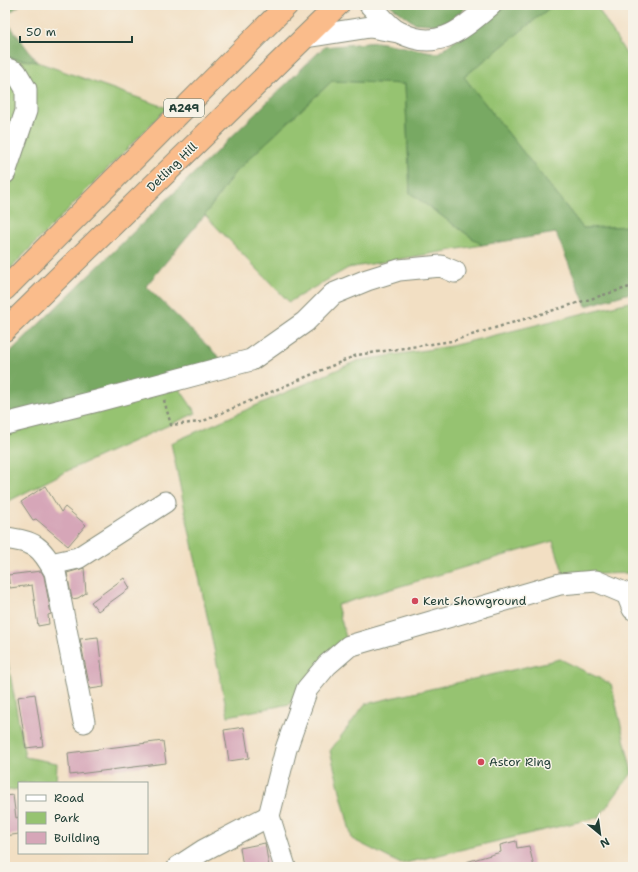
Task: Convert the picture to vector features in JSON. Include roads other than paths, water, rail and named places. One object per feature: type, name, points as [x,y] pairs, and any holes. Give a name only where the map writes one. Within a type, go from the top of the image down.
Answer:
[{"type":"highway","name":"Detling Hill","points":[[5,330],[338,5]]},
{"type":"highway","name":"A249","points":[[5,288],[287,6]]},
{"type":"street","points":[[345,30],[364,5]]},
{"type":"street","points":[[370,5],[398,32]]},
{"type":"street","points":[[306,37],[370,27],[398,32],[421,40],[433,40],[449,36],[463,28],[491,5]]},
{"type":"street","points":[[5,68],[16,72],[26,89],[26,110],[5,173]]},
{"type":"street","points":[[5,424],[160,385],[251,360],[306,322],[333,294],[367,280],[398,270],[441,266],[455,272]]},
{"type":"street","points":[[51,564],[78,558],[166,502]]},
{"type":"street","points":[[5,538],[30,541],[46,556],[55,572],[84,722]]},
{"type":"street","points":[[285,867],[269,816],[286,749],[307,689],[327,665],[349,646],[560,584],[596,581],[627,594],[633,609]]},
{"type":"street","points":[[178,867],[204,850],[269,816]]},
{"type":"place","name":"Kent Showground","points":[[415,601]]},
{"type":"place","name":"Astor Ring","points":[[481,762]]}]
